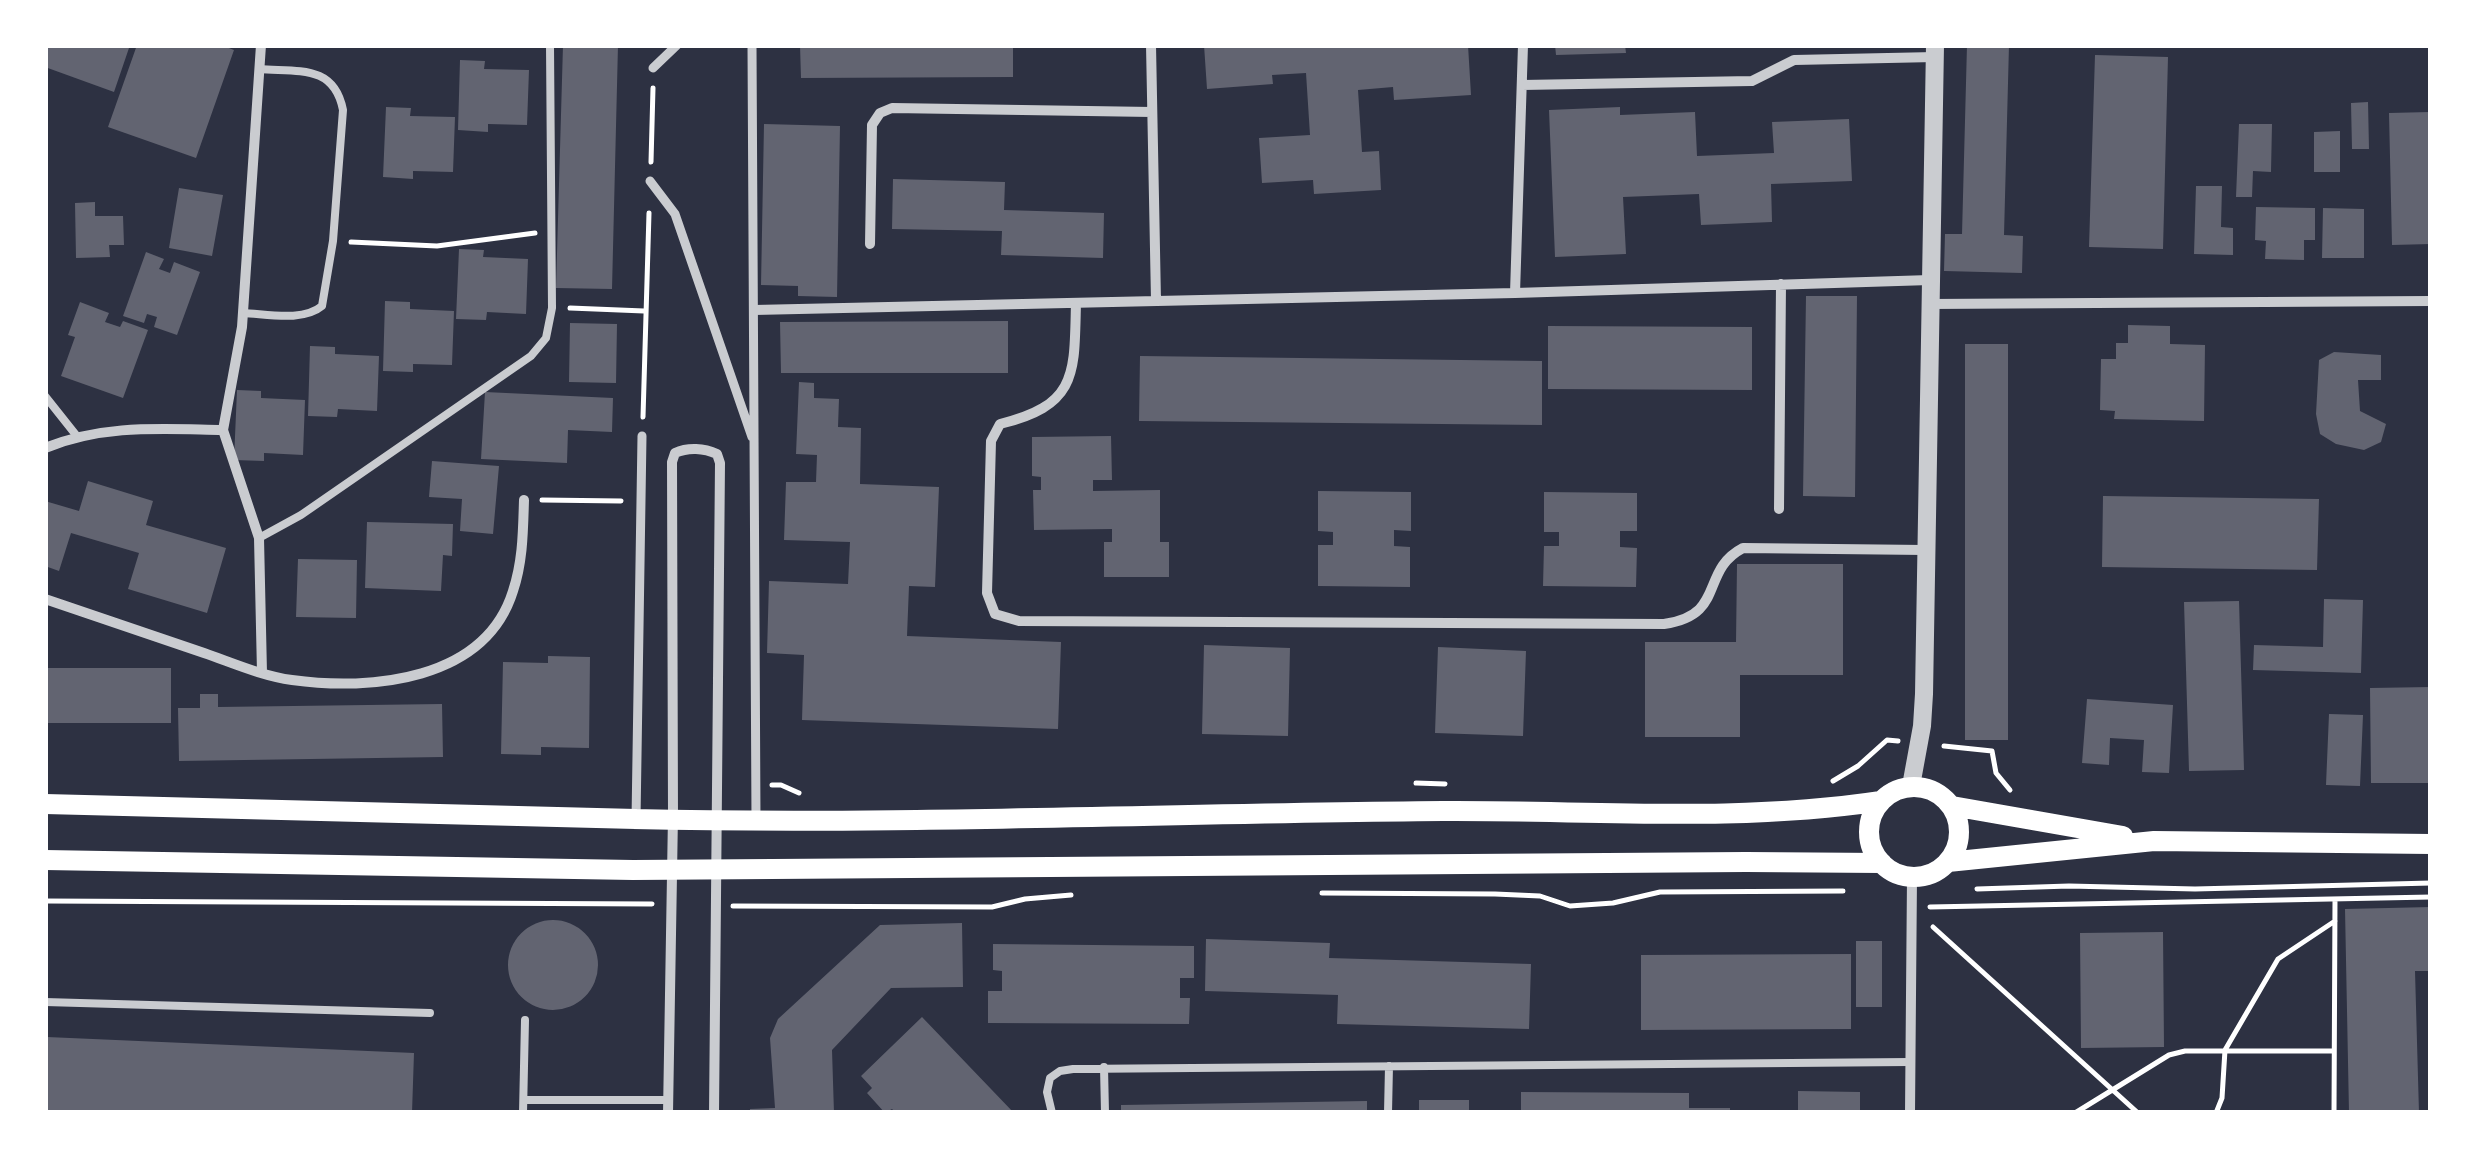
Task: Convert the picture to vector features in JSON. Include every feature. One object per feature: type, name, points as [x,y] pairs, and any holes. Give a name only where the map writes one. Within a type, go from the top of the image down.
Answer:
[{"type":"main road","points":[[45,804],[715,821],[1801,812],[1881,801],[1910,786],[1934,790],[1952,806],[1959,820],[1957,850],[1948,862],[1926,876],[1912,878],[1890,871],[1874,852],[1869,826],[1881,801]]},
{"type":"main road","points":[[1952,806],[2154,841]]},
{"type":"main road","points":[[1948,862],[2154,841],[2431,844]]},
{"type":"main road","points":[[45,860],[672,870],[1882,863]]},
{"type":"street","points":[[261,45],[243,314],[223,430],[259,538],[262,673]]},
{"type":"street","points":[[653,68],[677,45]]},
{"type":"street","points":[[752,45],[756,820]]},
{"type":"street","points":[[1151,45],[1156,301]]},
{"type":"street","points":[[1515,294],[1523,45]]},
{"type":"street","points":[[1522,85],[1752,81],[1794,60],[1935,51],[1922,726],[1910,786]]},
{"type":"street","points":[[870,244],[872,124],[880,113],[892,108],[1152,112]]},
{"type":"street","points":[[650,180],[675,214],[755,444]]},
{"type":"street","points":[[754,310],[1515,294],[1930,280]]},
{"type":"street","points":[[1779,509],[1780,284]]},
{"type":"street","points":[[1929,304],[2431,301]]},
{"type":"street","points":[[1076,303],[1074,368],[1064,391],[1028,418],[1000,424],[991,441],[987,593],[995,614],[1019,621],[1664,624],[1685,621],[1703,608],[1727,557],[1743,548],[1925,550]]},
{"type":"street","points":[[45,448],[76,435],[138,428],[223,430]]},
{"type":"street","points":[[634,819],[642,436]]},
{"type":"street","points":[[668,1113],[673,820],[672,462],[674,453],[682,449],[717,454],[720,463],[714,1113]]},
{"type":"street","points":[[45,599],[290,680],[366,683],[409,678],[464,654],[490,633],[512,594],[522,552],[524,500]]},
{"type":"street","points":[[1910,1113],[1912,878]]},
{"type":"lane","points":[[259,538],[301,516],[532,356],[546,338],[552,308],[550,45]]},
{"type":"lane","points":[[243,314],[314,313],[322,306],[334,242],[343,110],[340,93],[330,80],[312,73],[259,69]]},
{"type":"lane","points":[[45,396],[76,435]]},
{"type":"lane","points":[[45,1002],[430,1013]]},
{"type":"lane","points":[[523,1113],[524,1020]]},
{"type":"lane","points":[[1052,1113],[1047,1092],[1050,1078],[1060,1071],[1104,1067],[1910,1062]]},
{"type":"lane","points":[[1388,1066],[1388,1113]]},
{"type":"lane","points":[[1104,1067],[1105,1113]]},
{"type":"lane","points":[[524,1100],[668,1100]]},
{"type":"lane","points":[[583,1100],[583,1113]]},
{"type":"path","points":[[334,242],[437,246],[552,230]]},
{"type":"path","points":[[552,308],[646,311],[642,436]]},
{"type":"path","points":[[524,500],[642,501]]},
{"type":"path","points":[[1978,888],[2194,889],[2431,882]]},
{"type":"path","points":[[1321,893],[1540,896],[1570,906],[1596,905],[1660,892],[1844,891]]},
{"type":"path","points":[[720,906],[992,907],[1025,898],[1079,895]]},
{"type":"path","points":[[1912,908],[2431,896]]},
{"type":"path","points":[[2334,1113],[2335,899]]},
{"type":"path","points":[[45,901],[670,904]]},
{"type":"path","points":[[1912,908],[2138,1113]]},
{"type":"path","points":[[2216,1113],[2222,1098],[2225,1050],[2278,959],[2335,921]]},
{"type":"path","points":[[2075,1113],[2170,1055],[2225,1050],[2334,1051]]},
{"type":"building","points":[[45,45],[129,48],[114,92],[45,67]]},
{"type":"building","points":[[137,45],[221,45],[234,50],[196,158],[108,127]]},
{"type":"building","points":[[563,45],[618,45],[612,289],[556,288]]},
{"type":"building","points":[[800,45],[1013,45],[1013,77],[801,78]]},
{"type":"building","points":[[1204,45],[1468,45],[1471,95],[1394,100],[1393,87],[1358,90],[1362,152],[1379,151],[1381,190],[1314,194],[1313,180],[1262,183],[1259,138],[1310,135],[1306,73],[1272,75],[1273,84],[1207,89]]},
{"type":"building","points":[[1555,45],[1625,45],[1626,53],[1556,55]]},
{"type":"building","points":[[1967,45],[2009,45],[2004,235],[2023,236],[2022,273],[1944,271],[1945,234],[1962,234]]},
{"type":"building","points":[[2095,55],[2168,57],[2163,249],[2089,247]]},
{"type":"building","points":[[460,60],[485,61],[484,69],[529,70],[527,125],[488,124],[488,132],[458,130]]},
{"type":"building","points":[[2368,102],[2369,149],[2352,149],[2351,103]]},
{"type":"building","points":[[386,107],[411,108],[410,116],[455,117],[453,172],[413,171],[413,179],[383,177]]},
{"type":"building","points":[[1620,107],[1620,115],[1695,112],[1697,156],[1774,153],[1772,122],[1849,119],[1852,181],[1771,184],[1772,222],[1701,225],[1699,194],[1623,197],[1626,254],[1555,257],[1549,110]]},
{"type":"building","points":[[2430,112],[2431,244],[2392,245],[2389,113]]},
{"type":"building","points":[[764,124],[840,126],[837,297],[798,296],[798,286],[761,285]]},
{"type":"building","points":[[2239,124],[2272,124],[2271,172],[2253,171],[2252,197],[2236,197]]},
{"type":"building","points":[[2340,131],[2340,172],[2314,172],[2314,132]]},
{"type":"building","points":[[893,179],[1005,182],[1004,210],[1104,213],[1103,258],[1001,255],[1002,231],[892,229]]},
{"type":"building","points":[[2196,186],[2222,186],[2221,227],[2233,228],[2233,255],[2194,254]]},
{"type":"building","points":[[179,188],[223,195],[212,256],[169,248]]},
{"type":"building","points":[[95,202],[95,216],[123,216],[124,245],[109,245],[110,257],[76,258],[75,203]]},
{"type":"building","points":[[2256,207],[2315,208],[2315,240],[2304,240],[2304,260],[2265,259],[2266,241],[2255,240]]},
{"type":"building","points":[[2323,208],[2364,209],[2364,258],[2322,258]]},
{"type":"building","points":[[459,249],[484,250],[483,257],[528,259],[526,314],[487,312],[486,320],[456,319]]},
{"type":"building","points":[[146,252],[164,259],[159,269],[170,273],[174,262],[200,272],[177,335],[154,327],[157,317],[147,314],[144,323],[123,316]]},
{"type":"building","points":[[1806,296],[1857,296],[1855,497],[1803,496]]},
{"type":"building","points":[[385,301],[410,302],[410,309],[454,311],[452,365],[413,364],[413,372],[383,371]]},
{"type":"building","points":[[80,302],[109,313],[105,322],[120,327],[123,321],[148,330],[123,398],[61,376],[75,337],[68,335]]},
{"type":"building","points":[[1008,321],[1008,373],[781,373],[780,322]]},
{"type":"building","points":[[570,323],[617,324],[616,383],[569,382]]},
{"type":"building","points":[[2128,325],[2170,326],[2170,344],[2205,345],[2204,421],[2114,419],[2115,411],[2100,410],[2101,359],[2116,359],[2116,343],[2128,343]]},
{"type":"building","points":[[1548,326],[1752,327],[1752,390],[1548,389]]},
{"type":"building","points":[[1965,344],[2008,344],[2008,740],[1965,740]]},
{"type":"building","points":[[310,346],[335,347],[335,354],[379,356],[377,411],[338,409],[337,417],[308,416]]},
{"type":"building","points":[[2334,352],[2381,355],[2381,380],[2358,380],[2360,411],[2386,424],[2381,442],[2364,450],[2336,444],[2320,434],[2316,414],[2319,360]]},
{"type":"building","points":[[1140,356],[1542,361],[1542,425],[1139,421]]},
{"type":"building","points":[[799,382],[814,383],[814,398],[839,399],[838,427],[861,428],[860,484],[939,487],[935,587],[909,586],[907,636],[1061,642],[1058,729],[802,720],[804,655],[767,653],[769,581],[848,584],[850,542],[784,540],[786,482],[816,482],[817,455],[796,454]]},
{"type":"building","points":[[237,390],[261,391],[261,398],[305,400],[303,455],[264,453],[264,461],[234,460]]},
{"type":"building","points":[[485,392],[613,398],[612,432],[568,430],[567,463],[481,459]]},
{"type":"building","points":[[1111,436],[1112,480],[1093,480],[1093,491],[1160,490],[1160,542],[1169,542],[1169,577],[1104,577],[1104,542],[1112,542],[1112,529],[1034,530],[1033,490],[1041,490],[1041,477],[1032,476],[1032,437]]},
{"type":"building","points":[[432,461],[499,466],[493,534],[460,531],[462,499],[429,497]]},
{"type":"building","points":[[88,481],[153,501],[146,525],[226,548],[207,613],[128,589],[139,553],[71,533],[59,571],[45,566],[45,501],[79,511]]},
{"type":"building","points":[[1318,491],[1411,492],[1411,531],[1394,530],[1394,546],[1410,547],[1410,587],[1318,586],[1318,545],[1333,545],[1333,532],[1318,531]]},
{"type":"building","points":[[1544,492],[1637,493],[1637,531],[1620,531],[1620,547],[1637,548],[1636,587],[1543,586],[1544,546],[1559,546],[1559,532],[1544,532]]},
{"type":"building","points":[[2103,496],[2319,499],[2317,570],[2102,567]]},
{"type":"building","points":[[367,522],[453,524],[452,556],[443,555],[441,591],[365,588]]},
{"type":"building","points":[[298,559],[357,560],[356,618],[296,617]]},
{"type":"building","points":[[1737,564],[1843,564],[1843,675],[1740,675],[1740,737],[1645,737],[1645,642],[1736,642]]},
{"type":"building","points":[[2324,599],[2363,600],[2361,673],[2253,670],[2254,645],[2323,647]]},
{"type":"building","points":[[2239,601],[2244,770],[2189,771],[2184,602]]},
{"type":"building","points":[[1204,645],[1290,648],[1288,736],[1202,734]]},
{"type":"building","points":[[1438,647],[1526,651],[1523,736],[1435,733]]},
{"type":"building","points":[[548,656],[590,657],[589,748],[541,747],[541,755],[501,754],[503,662],[548,663]]},
{"type":"building","points":[[45,668],[171,668],[171,723],[45,723]]},
{"type":"building","points":[[2431,687],[2431,783],[2371,783],[2370,688]]},
{"type":"building","points":[[200,694],[218,694],[218,707],[442,704],[443,757],[179,761],[178,708],[200,708]]},
{"type":"building","points":[[2087,699],[2173,705],[2169,773],[2142,772],[2144,740],[2110,738],[2109,765],[2082,763]]},
{"type":"building","points":[[2329,714],[2363,715],[2360,786],[2326,785]]},
{"type":"building","points":[[2431,907],[2431,971],[2415,971],[2419,1113],[2349,1113],[2345,909]]},
{"type":"building","points":[[553,920],[585,933],[598,965],[585,997],[553,1010],[521,997],[508,965],[521,933]]},
{"type":"building","points":[[962,923],[963,987],[891,988],[832,1050],[834,1113],[750,1113],[750,1109],[775,1108],[770,1038],[778,1019],[880,925]]},
{"type":"building","points":[[2163,932],[2164,1047],[2081,1048],[2080,933]]},
{"type":"building","points":[[1206,939],[1330,943],[1329,958],[1531,964],[1529,1029],[1337,1024],[1338,995],[1205,991]]},
{"type":"building","points":[[1856,941],[1882,941],[1882,1007],[1856,1007]]},
{"type":"building","points":[[993,944],[1194,946],[1194,978],[1180,978],[1180,998],[1190,998],[1189,1024],[988,1023],[988,991],[1002,991],[1002,971],[993,970]]},
{"type":"building","points":[[1851,954],[1851,1029],[1641,1030],[1641,955]]},
{"type":"building","points":[[922,1017],[1014,1113],[896,1113],[892,1109],[885,1113],[867,1093],[872,1088],[861,1076]]},
{"type":"building","points":[[47,1037],[414,1053],[412,1113],[45,1112]]},
{"type":"building","points":[[1798,1091],[1860,1092],[1860,1113],[1798,1113]]},
{"type":"building","points":[[1521,1092],[1689,1093],[1689,1108],[1730,1108],[1730,1113],[1521,1113]]},
{"type":"building","points":[[1419,1100],[1469,1100],[1469,1113],[1419,1113]]},
{"type":"building","points":[[1367,1101],[1367,1113],[1121,1113],[1121,1105]]}]
